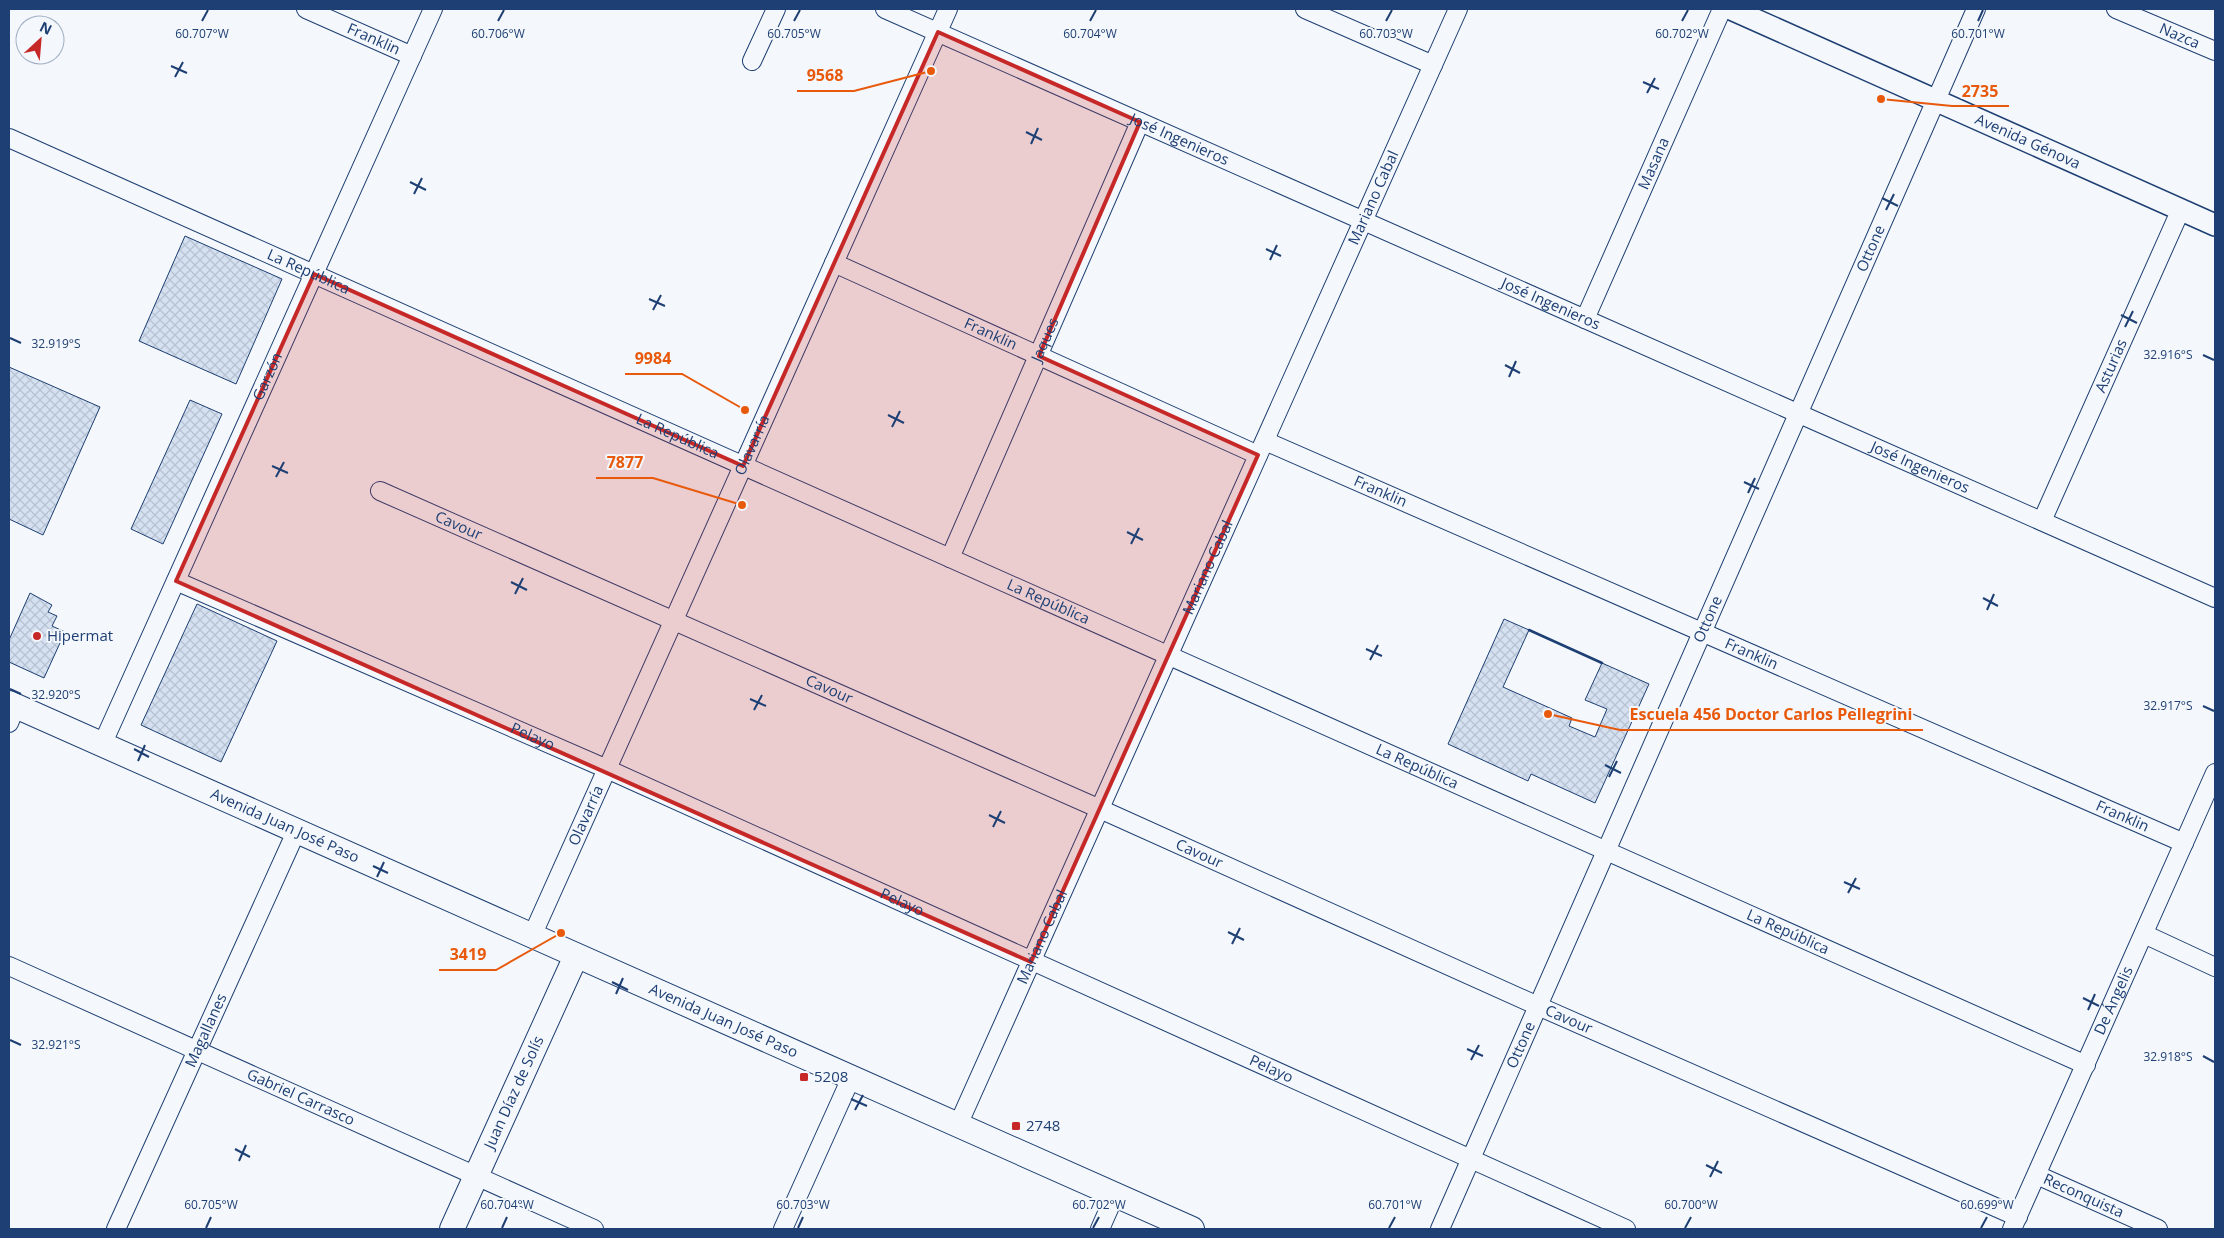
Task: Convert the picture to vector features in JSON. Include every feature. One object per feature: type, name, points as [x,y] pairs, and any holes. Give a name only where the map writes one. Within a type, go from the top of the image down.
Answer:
[{"type":"main road","name":"Avenida Juan José Paso","points":[[11,711],[102,745],[1192,1229]]},
{"type":"main road","name":"Juan Díaz de Solís","points":[[452,1229],[576,956]]},
{"type":"street","name":"Franklin","points":[[306,9],[412,56]]},
{"type":"street","name":"Garzón","points":[[102,745],[433,9]]},
{"type":"street","points":[[752,61],[776,9]]},
{"type":"street","name":"José Ingenieros","points":[[885,9],[2215,598]]},
{"type":"street","name":"Olavarría","points":[[532,936],[948,9]]},
{"type":"street","points":[[1305,9],[1433,65]]},
{"type":"street","name":"Mariano Cabal","points":[[958,1125],[1458,9]]},
{"type":"street","name":"Masana","points":[[1585,319],[1722,9]]},
{"type":"street","name":"Avenida Génova","points":[[1731,9],[2215,224]]},
{"type":"street","name":"Ottone","points":[[1440,1229],[1976,9]]},
{"type":"street","name":"Nazca","points":[[2116,9],[2215,51]]},
{"type":"street","name":"Jaques","points":[[950,558],[1040,356],[1140,122]]},
{"type":"street","name":"La República","points":[[9,138],[2086,1065]]},
{"type":"street","name":"Asturias","points":[[2042,521],[2182,209]]},
{"type":"street","name":"Franklin","points":[[834,263],[1040,356],[1702,632],[2184,843]]},
{"type":"street","name":"Cavour","points":[[380,491],[1100,809],[2015,1223]]},
{"type":"street","name":"Pelayo","points":[[176,581],[607,769],[1626,1229]]},
{"type":"street","name":"De Ángelis","points":[[2015,1223],[2215,773]]},
{"type":"street","name":"Magallanes","points":[[116,1229],[296,832]]},
{"type":"street","points":[[2144,934],[2215,967]]},
{"type":"street","name":"Gabriel Carrasco","points":[[9,966],[594,1229]]},
{"type":"street","points":[[784,1229],[851,1078]]},
{"type":"street","name":"Reconquista","points":[[2037,1175],[2158,1229]]},
{"type":"street","points":[[1100,1229],[1115,1195]]},
{"type":"highlighted area","points":[[938,32],[1140,122],[1039,356],[1258,455],[1031,962],[176,581],[314,274],[743,466]]},
{"type":"building","points":[[185,236],[282,279],[236,384],[139,341]]},
{"type":"building","points":[[9,367],[100,407],[43,535],[9,519]]},
{"type":"building","points":[[190,400],[222,414],[163,544],[131,529]]},
{"type":"building","name":"Hipermat","points":[[30,593],[52,605],[48,612],[57,616],[52,626],[65,632],[44,678],[9,662],[9,640]]},
{"type":"building","points":[[197,604],[277,641],[221,762],[141,725]]},
{"type":"building","points":[[1504,619],[1529,630],[1503,687],[1572,718],[1569,726],[1595,737],[1607,709],[1585,700],[1602,663],[1649,684],[1595,803],[1531,774],[1528,781],[1448,744]]},
{"type":"wall","points":[[1529,630],[1602,663]]},
{"type":"place","name":"9568","points":[[931,71]]},
{"type":"place","name":"2735","points":[[1881,99]]},
{"type":"place","name":"9984","points":[[745,410]]},
{"type":"place","name":"7877","points":[[742,505]]},
{"type":"place","name":"Hipermat","points":[[37,636]]},
{"type":"place","name":"Escuela 456 Doctor Carlos Pellegrini","points":[[1548,714]]},
{"type":"place","name":"3419","points":[[561,933]]},
{"type":"place","name":"5208","points":[[804,1077]]},
{"type":"place","name":"2748","points":[[1016,1126]]}]
